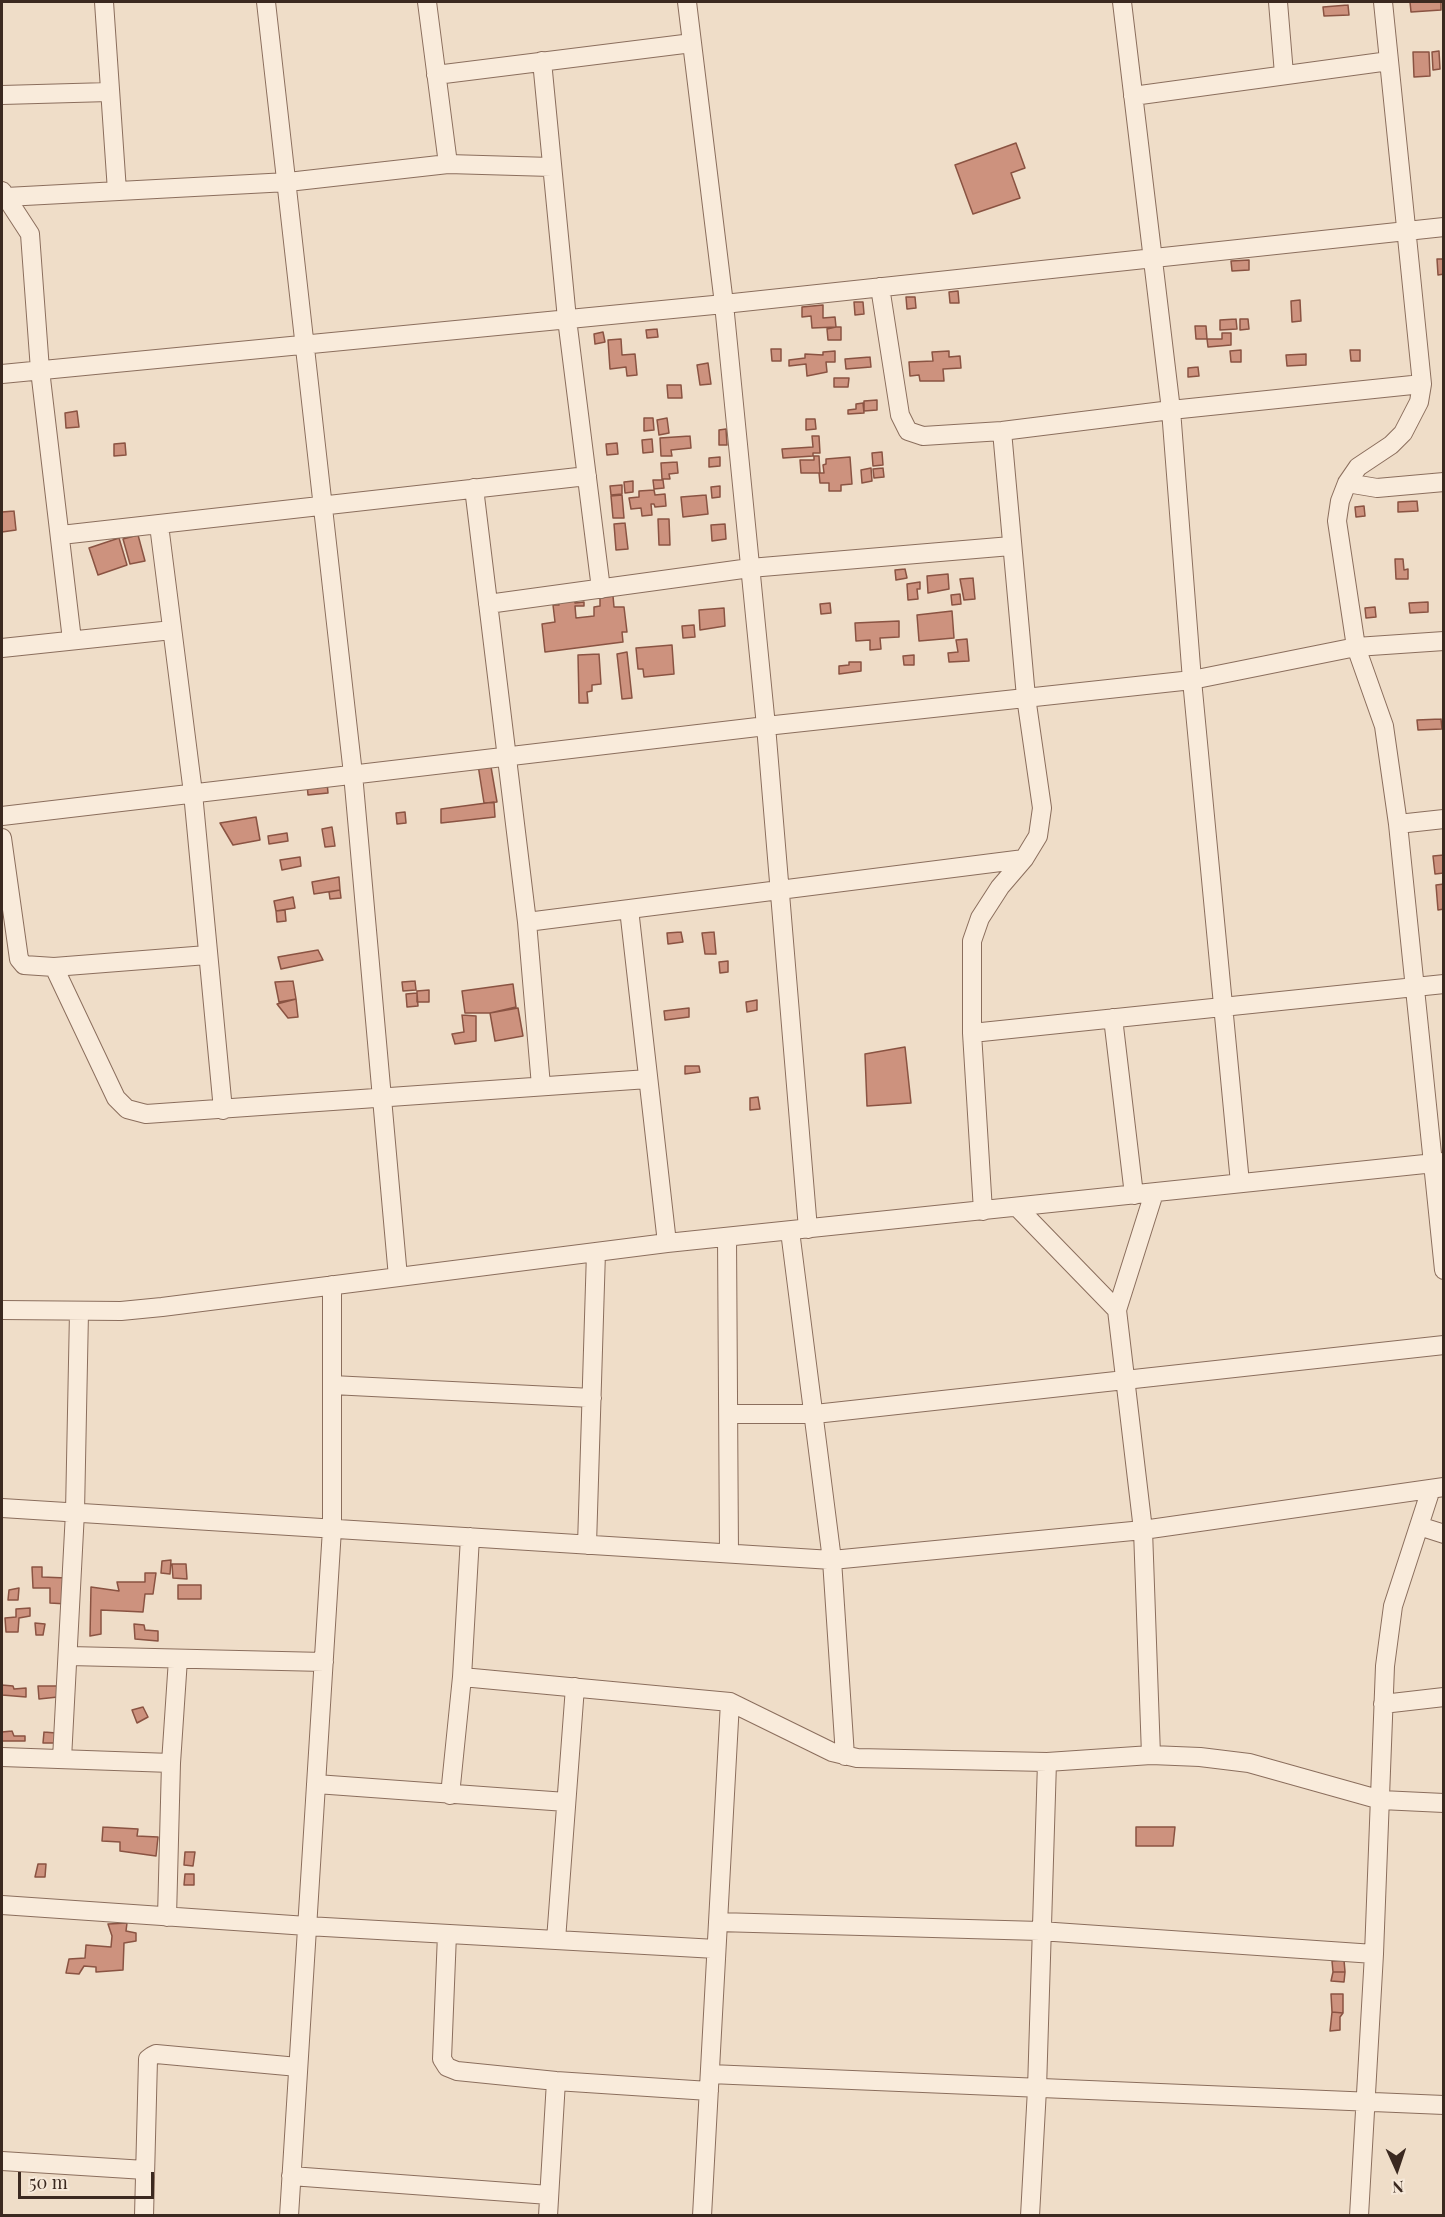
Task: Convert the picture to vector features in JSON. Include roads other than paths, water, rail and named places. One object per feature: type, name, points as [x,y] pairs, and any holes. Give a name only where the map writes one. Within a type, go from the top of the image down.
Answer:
[{"type":"street","points":[[104,2],[117,191]]},
{"type":"street","points":[[266,2],[353,774],[398,1277]]},
{"type":"street","points":[[427,2],[448,164]]},
{"type":"street","points":[[687,2],[724,304],[766,726],[808,1229]]},
{"type":"street","points":[[1122,2],[1150,256],[1171,410],[1192,680],[1240,1183]]},
{"type":"street","points":[[1278,2],[1284,74]]},
{"type":"street","points":[[1383,2],[1422,384],[1416,410],[1403,433],[1391,445],[1358,467],[1347,483],[1340,501],[1337,520],[1356,647],[1384,726],[1398,824],[1414,987],[1438,1163],[1443,1270]]},
{"type":"street","points":[[436,75],[692,43]]},
{"type":"street","points":[[542,61],[567,320],[601,589]]},
{"type":"street","points":[[1133,96],[1389,61]]},
{"type":"street","points":[[2,95],[109,92]]},
{"type":"street","points":[[4,194],[288,182],[448,164],[551,167]]},
{"type":"street","points":[[4,194],[30,234],[40,370],[72,640]]},
{"type":"street","points":[[2,374],[724,304],[1150,256],[1443,227]]},
{"type":"street","points":[[880,287],[900,415],[908,431],[923,436],[1002,431],[1171,410],[1422,384]]},
{"type":"street","points":[[983,1211],[972,1033],[972,941],[980,918],[1000,887],[1024,859],[1038,836],[1042,808],[1026,697],[1002,431]]},
{"type":"street","points":[[61,535],[587,476]]},
{"type":"street","points":[[1347,483],[1377,488],[1443,482]]},
{"type":"street","points":[[474,488],[527,922],[542,1086]]},
{"type":"street","points":[[159,525],[193,794],[207,956],[224,1110]]},
{"type":"street","points":[[488,604],[750,568],[1011,546]]},
{"type":"street","points":[[2,648],[172,630]]},
{"type":"street","points":[[2,816],[766,726],[1192,680],[1356,647],[1443,641]]},
{"type":"street","points":[[1398,824],[1443,819]]},
{"type":"street","points":[[2,838],[20,959],[24,965],[54,967],[207,956]]},
{"type":"street","points":[[527,922],[1024,859]]},
{"type":"street","points":[[629,909],[667,1243]]},
{"type":"street","points":[[54,967],[116,1098],[127,1109],[146,1114],[224,1110],[382,1095],[648,1079]]},
{"type":"street","points":[[972,1033],[1443,984]]},
{"type":"street","points":[[1113,1018],[1134,1195]]},
{"type":"street","points":[[2,1310],[79,1312],[162,1307],[667,1243],[1438,1163]]},
{"type":"street","points":[[1151,1755],[1143,1530],[1117,1310],[1154,1193]]},
{"type":"street","points":[[1017,1207],[1117,1310]]},
{"type":"street","points":[[790,1231],[832,1560],[845,1756]]},
{"type":"street","points":[[727,1237],[729,1553]]},
{"type":"street","points":[[587,1545],[596,1252]]},
{"type":"street","points":[[289,2216],[332,1528],[332,1285]]},
{"type":"street","points":[[62,1759],[75,1512],[79,1312]]},
{"type":"street","points":[[729,1414],[815,1414],[1443,1345]]},
{"type":"street","points":[[332,1385],[592,1398]]},
{"type":"street","points":[[2,1508],[832,1560],[1143,1530],[1437,1488]]},
{"type":"street","points":[[1359,2216],[1374,1954],[1385,1666],[1392,1606],[1419,1526],[1437,1488]]},
{"type":"street","points":[[1419,1526],[1443,1534]]},
{"type":"street","points":[[450,1795],[462,1677],[470,1537]]},
{"type":"street","points":[[69,1656],[324,1662]]},
{"type":"street","points":[[167,1917],[171,1763],[178,1659]]},
{"type":"street","points":[[462,1677],[730,1702],[845,1756],[1047,1762],[1151,1755],[1249,1763],[1380,1800],[1443,1803]]},
{"type":"street","points":[[556,1940],[574,1687]]},
{"type":"street","points":[[1383,1704],[1443,1697]]},
{"type":"street","points":[[702,2216],[730,1702]]},
{"type":"street","points":[[2,1757],[171,1763]]},
{"type":"street","points":[[1030,2216],[1037,2089],[1040,1931],[1047,1762]]},
{"type":"street","points":[[316,1784],[566,1802]]},
{"type":"street","points":[[2,1905],[307,1926],[716,1949]]},
{"type":"street","points":[[718,1923],[1040,1931],[1374,1954]]},
{"type":"street","points":[[447,1934],[442,2059],[447,2067],[457,2071],[556,2081],[1037,2089],[1443,2104]]},
{"type":"street","points":[[144,2216],[148,2059],[156,2054],[298,2067]]},
{"type":"street","points":[[548,2216],[556,2081]]},
{"type":"street","points":[[2,2161],[145,2170]]},
{"type":"street","points":[[291,2176],[549,2195]]}]
